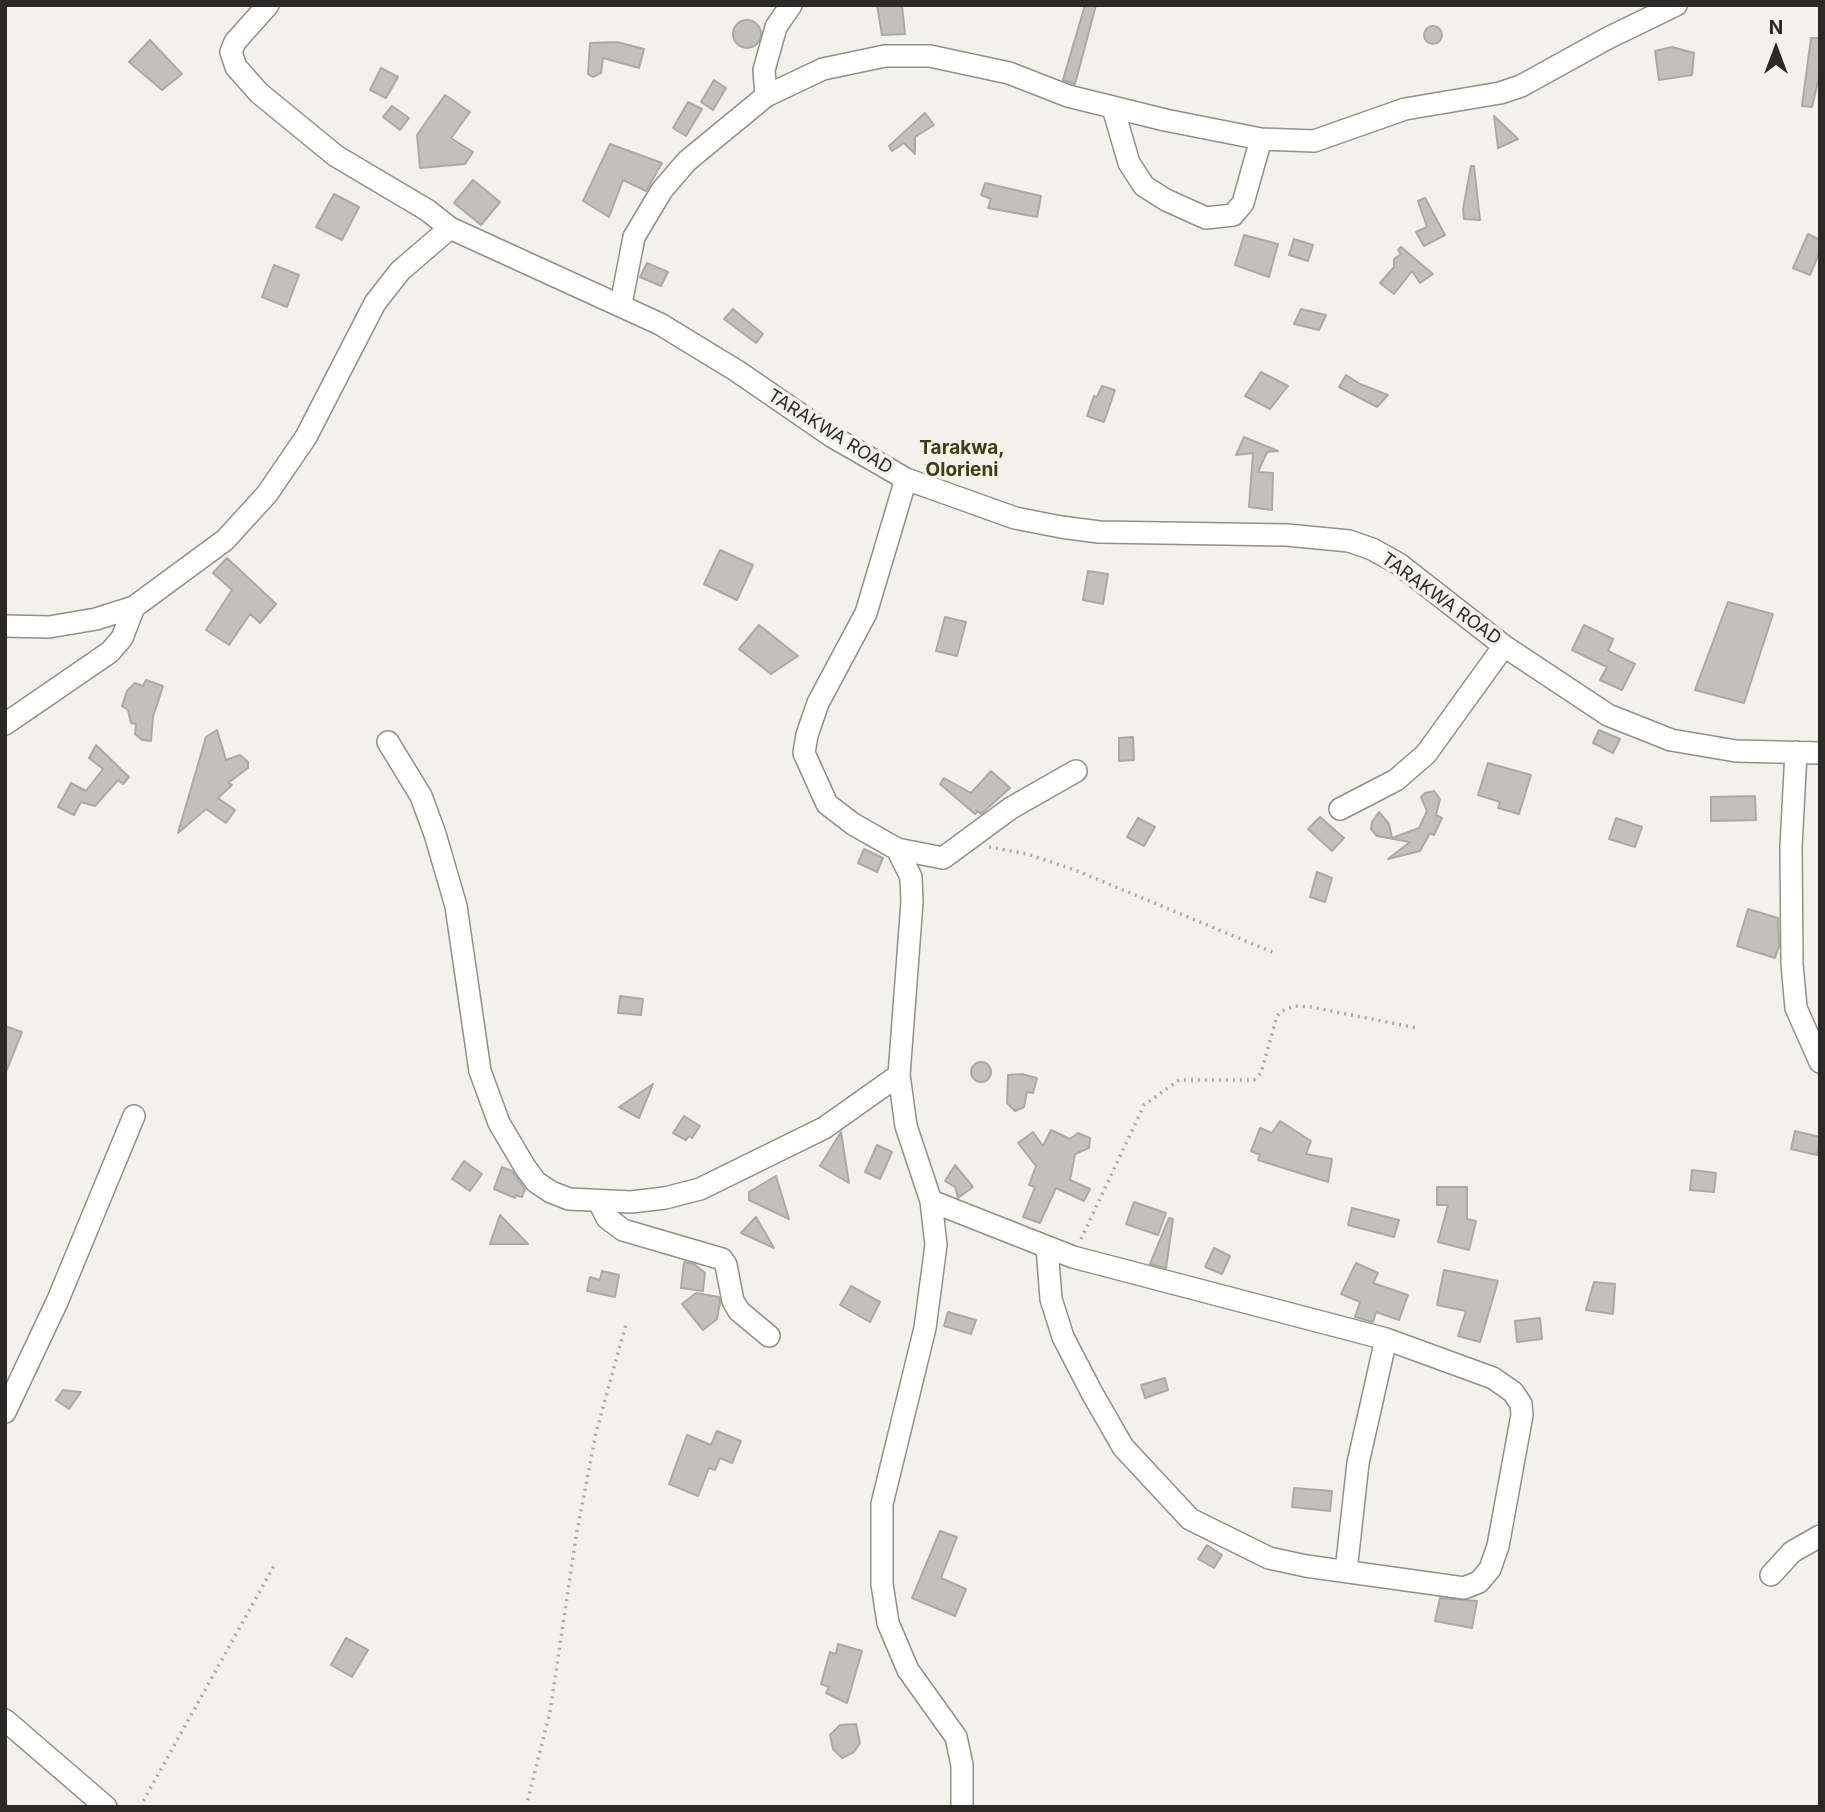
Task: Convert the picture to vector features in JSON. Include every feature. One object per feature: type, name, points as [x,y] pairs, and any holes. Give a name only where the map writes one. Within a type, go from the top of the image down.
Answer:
[{"type":"street","name":"TARAKWA ROAD","points":[[268,5],[235,42],[231,52],[236,67],[259,93],[336,156],[450,228],[621,304],[705,349],[814,424],[906,479],[1015,518],[1061,527],[1099,532],[1287,535],[1349,541],[1373,549],[1399,564],[1504,646],[1608,715],[1671,740],[1736,751],[1820,753]]},
{"type":"street","points":[[766,96],[764,70],[776,27],[791,5]]},
{"type":"street","points":[[621,304],[634,237],[662,190],[687,161],[766,96],[823,69],[885,56],[930,56],[1009,74],[1068,96],[1113,108],[1261,139],[1314,141],[1405,109],[1500,93],[1521,86],[1608,38],[1676,5]]},
{"type":"street","points":[[1113,108],[1129,163],[1144,186],[1166,200],[1206,218],[1233,215],[1243,203],[1261,139]]},
{"type":"street","points":[[5,626],[49,627],[96,619],[134,607],[225,540],[267,494],[306,437],[375,303],[400,271],[450,228]]},
{"type":"street","points":[[906,479],[866,613],[818,703],[807,734],[804,752],[827,804],[853,824],[897,849],[943,858],[1011,808],[1076,771]]},
{"type":"street","points":[[5,724],[110,652],[122,638],[134,607]]},
{"type":"street","points":[[1340,809],[1396,780],[1426,754],[1504,646]]},
{"type":"street","points":[[388,742],[421,796],[456,906],[480,1071],[499,1123],[536,1182],[551,1192],[569,1199],[599,1202],[665,1198],[700,1189],[824,1128],[899,1075]]},
{"type":"street","points":[[1796,752],[1791,846],[1792,964],[1797,1008],[1820,1062]]},
{"type":"street","points":[[897,849],[911,877],[912,902],[899,1075],[906,1126],[931,1201],[936,1245],[932,1293],[882,1504],[882,1584],[888,1623],[908,1670],[956,1737],[961,1765],[962,1807]]},
{"type":"street","points":[[5,1412],[57,1302],[134,1116]]},
{"type":"street","points":[[931,1201],[1073,1256],[1386,1339],[1493,1378],[1513,1392],[1521,1404],[1522,1415],[1497,1546],[1490,1569],[1479,1583],[1464,1588],[1346,1572],[1269,1558],[1190,1520],[1123,1447],[1063,1337],[1051,1299],[1047,1247]]},
{"type":"street","points":[[599,1202],[607,1218],[623,1230],[722,1259],[726,1265],[733,1301],[739,1311],[769,1336]]},
{"type":"street","points":[[1346,1572],[1358,1463],[1386,1339]]},
{"type":"street","points":[[1770,1576],[1792,1552],[1820,1536]]},
{"type":"street","points":[[5,1720],[106,1807]]},
{"type":"path","points":[[966,842],[1027,854],[1075,870],[1277,954]]},
{"type":"path","points":[[1073,1256],[1144,1105],[1156,1095],[1179,1080],[1254,1080],[1261,1073],[1277,1016],[1296,1006],[1417,1028]]},
{"type":"path","points":[[526,1807],[550,1712],[576,1538],[596,1433],[626,1324]]},
{"type":"path","points":[[139,1807],[275,1564]]},
{"type":"building","points":[[877,5],[902,5],[905,34],[882,35]]},
{"type":"building","points":[[1085,5],[1096,5],[1075,84],[1063,80]]},
{"type":"building","points":[[747,20],[757,24],[761,34],[757,44],[747,48],[737,44],[733,34],[737,24]]},
{"type":"building","points":[[1433,26],[1439,29],[1442,35],[1439,41],[1433,44],[1427,41],[1424,35],[1427,29]]},
{"type":"building","points":[[1811,38],[1820,38],[1820,73],[1812,107],[1802,106]]},
{"type":"building","points":[[150,40],[182,74],[162,90],[129,62]]},
{"type":"building","points":[[617,42],[644,49],[639,68],[603,58],[601,73],[593,77],[588,74],[590,43]]},
{"type":"building","points":[[1672,47],[1694,53],[1692,75],[1659,80],[1655,51]]},
{"type":"building","points":[[381,68],[398,77],[386,98],[370,90]]},
{"type":"building","points":[[714,80],[726,88],[713,110],[701,102]]},
{"type":"building","points":[[445,95],[470,112],[451,138],[473,152],[465,164],[420,168],[417,135]]},
{"type":"building","points":[[688,102],[702,109],[686,136],[673,128]]},
{"type":"building","points":[[392,106],[409,118],[400,130],[383,117]]},
{"type":"building","points":[[925,113],[934,125],[915,137],[915,154],[904,143],[892,151],[889,146]]},
{"type":"building","points":[[1494,116],[1518,139],[1498,148]]},
{"type":"building","points":[[610,144],[662,163],[646,191],[623,180],[609,217],[583,201]]},
{"type":"building","points":[[1471,166],[1474,166],[1480,220],[1464,219],[1463,209]]},
{"type":"building","points":[[473,180],[500,202],[481,225],[454,203]]},
{"type":"building","points":[[985,183],[1041,196],[1037,217],[988,208],[991,199],[981,195]]},
{"type":"building","points":[[334,194],[359,207],[342,240],[316,227]]},
{"type":"building","points":[[1425,198],[1445,235],[1424,246],[1416,232],[1427,227],[1418,201]]},
{"type":"building","points":[[1808,234],[1820,240],[1820,251],[1810,275],[1793,268]]},
{"type":"building","points":[[1244,235],[1278,244],[1269,277],[1235,265]]},
{"type":"building","points":[[1294,239],[1313,245],[1308,261],[1289,255]]},
{"type":"building","points":[[1401,247],[1433,274],[1420,283],[1412,271],[1394,294],[1380,283],[1394,267],[1394,259],[1401,254],[1398,250]]},
{"type":"building","points":[[647,263],[668,272],[661,286],[640,277]]},
{"type":"building","points":[[274,265],[299,275],[287,307],[262,297]]},
{"type":"building","points":[[733,309],[763,334],[756,343],[724,319]]},
{"type":"building","points":[[1301,309],[1326,315],[1319,330],[1294,324]]},
{"type":"building","points":[[1261,372],[1288,386],[1270,409],[1245,396]]},
{"type":"building","points":[[1346,375],[1360,384],[1388,395],[1377,407],[1339,387]]},
{"type":"building","points":[[1102,386],[1115,390],[1104,422],[1087,416],[1094,396],[1097,397]]},
{"type":"building","points":[[1244,437],[1278,451],[1267,452],[1258,472],[1273,473],[1272,510],[1249,507],[1253,453],[1236,455]]},
{"type":"building","points":[[720,550],[753,565],[737,600],[704,584]]},
{"type":"building","points":[[227,558],[276,604],[260,623],[250,614],[229,645],[206,630],[232,590],[213,573]]},
{"type":"building","points":[[1088,571],[1108,574],[1103,604],[1083,600]]},
{"type":"building","points":[[1728,602],[1773,614],[1744,703],[1695,690]]},
{"type":"building","points":[[945,617],[966,622],[957,656],[936,651]]},
{"type":"building","points":[[759,625],[798,656],[771,674],[739,649]]},
{"type":"building","points":[[1584,625],[1613,639],[1608,651],[1635,664],[1622,690],[1600,680],[1607,667],[1572,650]]},
{"type":"building","points":[[146,680],[163,686],[153,717],[151,741],[142,740],[135,734],[136,724],[131,723],[128,710],[122,706],[127,691],[135,683],[143,686]]},
{"type":"building","points":[[217,730],[226,760],[240,755],[248,762],[248,768],[228,783],[232,785],[218,798],[235,810],[226,823],[206,809],[178,833],[206,737]]},
{"type":"building","points":[[1599,730],[1620,739],[1613,753],[1593,743]]},
{"type":"building","points":[[1133,737],[1134,760],[1119,761],[1119,738]]},
{"type":"building","points":[[96,745],[129,777],[123,784],[118,780],[95,806],[81,802],[74,815],[58,807],[71,783],[86,791],[103,769],[89,758]]},
{"type":"building","points":[[1488,763],[1531,775],[1519,814],[1498,808],[1500,802],[1478,795]]},
{"type":"building","points":[[991,771],[1010,788],[981,814],[978,811],[975,814],[940,784],[944,778],[971,793]]},
{"type":"building","points":[[1434,791],[1440,799],[1436,815],[1442,818],[1434,835],[1430,833],[1420,851],[1388,859],[1410,842],[1377,836],[1371,829],[1372,822],[1379,812],[1389,824],[1392,838],[1419,828],[1427,811],[1421,797]]},
{"type":"building","points":[[1755,796],[1756,820],[1711,821],[1711,797]]},
{"type":"building","points":[[1320,817],[1344,838],[1332,851],[1308,829]]},
{"type":"building","points":[[1138,818],[1155,827],[1144,846],[1127,837]]},
{"type":"building","points":[[1616,818],[1642,827],[1635,847],[1609,839]]},
{"type":"building","points":[[864,849],[883,858],[877,872],[858,863]]},
{"type":"building","points":[[1317,872],[1332,878],[1325,902],[1310,897]]},
{"type":"building","points":[[1748,909],[1778,918],[1779,946],[1775,958],[1737,946]]},
{"type":"building","points":[[620,996],[643,999],[641,1015],[618,1013]]},
{"type":"building","points":[[5,1026],[22,1032],[6,1072],[5,1072]]},
{"type":"building","points":[[981,1062],[988,1065],[991,1072],[988,1079],[981,1082],[974,1079],[971,1072],[974,1065]]},
{"type":"building","points":[[1022,1074],[1037,1078],[1033,1093],[1027,1092],[1024,1107],[1015,1111],[1007,1103],[1008,1075]]},
{"type":"building","points":[[653,1084],[639,1118],[619,1107]]},
{"type":"building","points":[[684,1116],[700,1126],[692,1138],[689,1136],[686,1140],[673,1133]]},
{"type":"building","points":[[1280,1121],[1311,1141],[1306,1154],[1332,1159],[1328,1182],[1258,1160],[1260,1155],[1251,1151],[1260,1128],[1272,1133]]},
{"type":"building","points":[[1051,1130],[1070,1139],[1078,1133],[1090,1138],[1089,1148],[1075,1154],[1070,1180],[1090,1189],[1084,1201],[1056,1188],[1040,1223],[1023,1217],[1035,1187],[1029,1185],[1036,1166],[1018,1143],[1033,1132],[1043,1146]]},
{"type":"building","points":[[1795,1131],[1820,1137],[1817,1155],[1791,1149]]},
{"type":"building","points":[[841,1132],[849,1183],[820,1166]]},
{"type":"building","points":[[877,1145],[892,1152],[880,1179],[865,1172]]},
{"type":"building","points":[[464,1161],[482,1174],[470,1191],[452,1179]]},
{"type":"building","points":[[955,1165],[973,1187],[958,1198],[955,1187],[945,1181]]},
{"type":"building","points":[[502,1167],[512,1171],[525,1189],[522,1197],[516,1195],[515,1198],[494,1189]]},
{"type":"building","points":[[1692,1170],[1716,1173],[1714,1192],[1690,1190]]},
{"type":"building","points":[[776,1176],[789,1219],[749,1200],[749,1192]]},
{"type":"building","points":[[1437,1187],[1467,1187],[1467,1219],[1476,1221],[1469,1250],[1438,1242],[1448,1205],[1437,1205]]},
{"type":"building","points":[[1134,1202],[1166,1213],[1158,1235],[1126,1224]]},
{"type":"building","points":[[1352,1208],[1399,1220],[1394,1237],[1348,1225]]},
{"type":"building","points":[[500,1215],[528,1244],[490,1244]]},
{"type":"building","points":[[756,1217],[774,1248],[741,1233]]},
{"type":"building","points":[[1169,1218],[1173,1219],[1166,1268],[1150,1264]]},
{"type":"building","points":[[1214,1248],[1230,1256],[1222,1274],[1205,1267]]},
{"type":"building","points":[[684,1262],[694,1264],[705,1273],[703,1291],[681,1288]]},
{"type":"building","points":[[1356,1263],[1378,1273],[1373,1283],[1408,1295],[1399,1320],[1376,1312],[1373,1322],[1355,1317],[1360,1302],[1341,1294]]},
{"type":"building","points":[[1444,1270],[1498,1281],[1480,1342],[1458,1336],[1466,1311],[1437,1305]]},
{"type":"building","points":[[602,1271],[619,1275],[615,1297],[587,1291],[590,1277],[600,1280]]},
{"type":"building","points":[[1594,1282],[1615,1284],[1613,1314],[1586,1310]]},
{"type":"building","points":[[851,1286],[880,1302],[870,1322],[840,1305]]},
{"type":"building","points":[[696,1293],[719,1297],[720,1302],[717,1319],[703,1330],[682,1304]]},
{"type":"building","points":[[948,1312],[976,1320],[971,1334],[944,1326]]},
{"type":"building","points":[[1540,1318],[1542,1339],[1517,1342],[1515,1321]]},
{"type":"building","points":[[1165,1378],[1168,1390],[1145,1398],[1141,1385]]},
{"type":"building","points":[[63,1390],[81,1392],[69,1409],[56,1400]]},
{"type":"building","points":[[717,1431],[741,1441],[732,1463],[720,1458],[715,1470],[709,1468],[698,1496],[669,1484],[687,1435],[711,1445]]},
{"type":"building","points":[[1294,1488],[1332,1491],[1330,1511],[1292,1507]]},
{"type":"building","points":[[940,1531],[957,1537],[941,1578],[966,1589],[955,1616],[912,1598]]},
{"type":"building","points":[[1207,1545],[1222,1555],[1214,1568],[1198,1559]]},
{"type":"building","points":[[1440,1598],[1477,1601],[1472,1628],[1435,1621]]},
{"type":"building","points":[[346,1638],[368,1650],[352,1677],[331,1665]]},
{"type":"building","points":[[838,1644],[862,1651],[847,1703],[826,1693],[829,1687],[821,1684],[830,1652],[836,1654]]},
{"type":"building","points":[[856,1724],[860,1743],[854,1752],[842,1758],[833,1749],[830,1735],[840,1725]]},
{"type":"district","name":"Tarakwa, Olorieni","points":[[962,459]]}]
